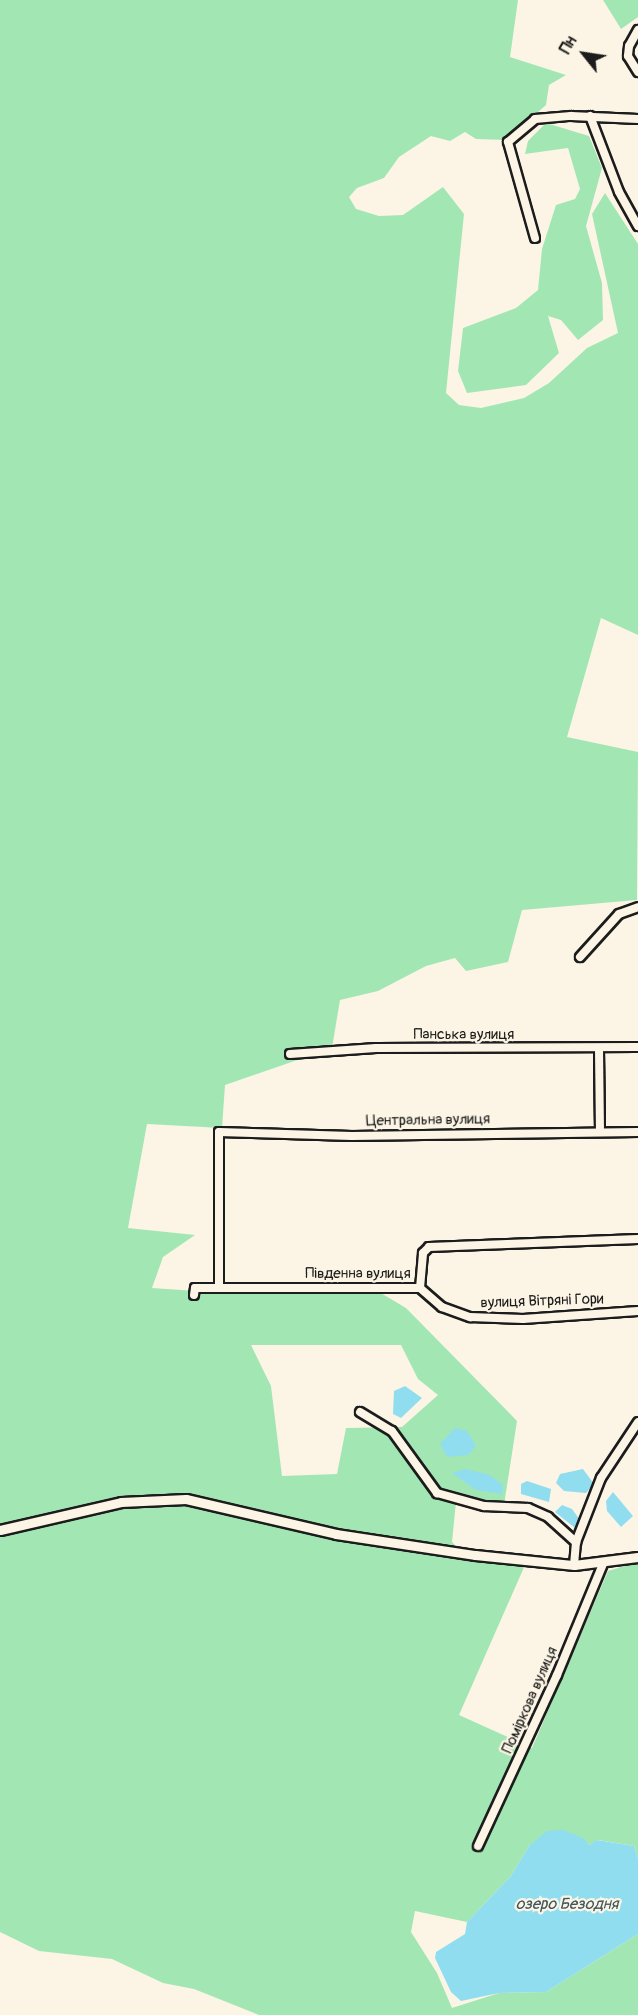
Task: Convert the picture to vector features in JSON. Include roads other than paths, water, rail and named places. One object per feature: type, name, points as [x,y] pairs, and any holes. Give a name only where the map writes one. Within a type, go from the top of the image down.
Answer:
[{"type":"street","points":[[638,30],[628,46],[628,56],[638,72]]},
{"type":"street","points":[[590,116],[619,192],[638,225]]},
{"type":"street","points":[[535,237],[509,155],[508,142],[535,119],[590,116],[638,119]]},
{"type":"street","points":[[580,957],[619,914],[638,907]]},
{"type":"street","name":"Панська вулиця","points":[[290,1054],[376,1048],[599,1050],[638,1047]]},
{"type":"street","points":[[599,1050],[600,1132]]},
{"type":"street","name":"Центральна вулиця","points":[[219,1288],[219,1132],[352,1136],[448,1131],[638,1131]]},
{"type":"street","name":"Південна вулиця","points":[[194,1295],[195,1288],[420,1288],[423,1253],[429,1247],[638,1239]]},
{"type":"street","name":"вулиця Вітряні Гори","points":[[420,1288],[442,1307],[470,1317],[524,1319],[638,1311]]},
{"type":"street","points":[[360,1412],[392,1431],[437,1493],[484,1506],[528,1508],[548,1517],[576,1542]]},
{"type":"street","points":[[574,1565],[576,1542],[601,1478],[638,1422]]},
{"type":"street","points":[[0,1530],[122,1502],[186,1499],[336,1534],[475,1555],[574,1565],[603,1564],[638,1557]]},
{"type":"street","name":"Поміркова вулиця","points":[[478,1846],[557,1675],[603,1564]]},
{"type":"water","points":[[405,1386],[422,1398],[401,1418],[393,1414],[394,1391]]},
{"type":"water","points":[[455,1428],[467,1431],[476,1446],[468,1455],[447,1457],[440,1444]]},
{"type":"water","points":[[465,1469],[490,1475],[503,1485],[502,1494],[476,1490],[452,1473]]},
{"type":"water","points":[[583,1469],[594,1484],[586,1493],[564,1491],[556,1483],[560,1474]]},
{"type":"water","points":[[527,1481],[551,1489],[549,1502],[521,1494],[521,1484]]},
{"type":"water","points":[[613,1492],[633,1516],[621,1527],[607,1511],[606,1501]]},
{"type":"water","points":[[562,1505],[572,1509],[580,1520],[575,1528],[555,1512]]},
{"type":"water","name":"озеро Безодня","points":[[563,1830],[583,1838],[589,1845],[597,1840],[634,1846],[638,1858],[638,1934],[546,1992],[499,1993],[461,2001],[451,1992],[435,1958],[436,1952],[465,1934],[467,1922],[511,1876],[529,1846],[547,1831]]}]
